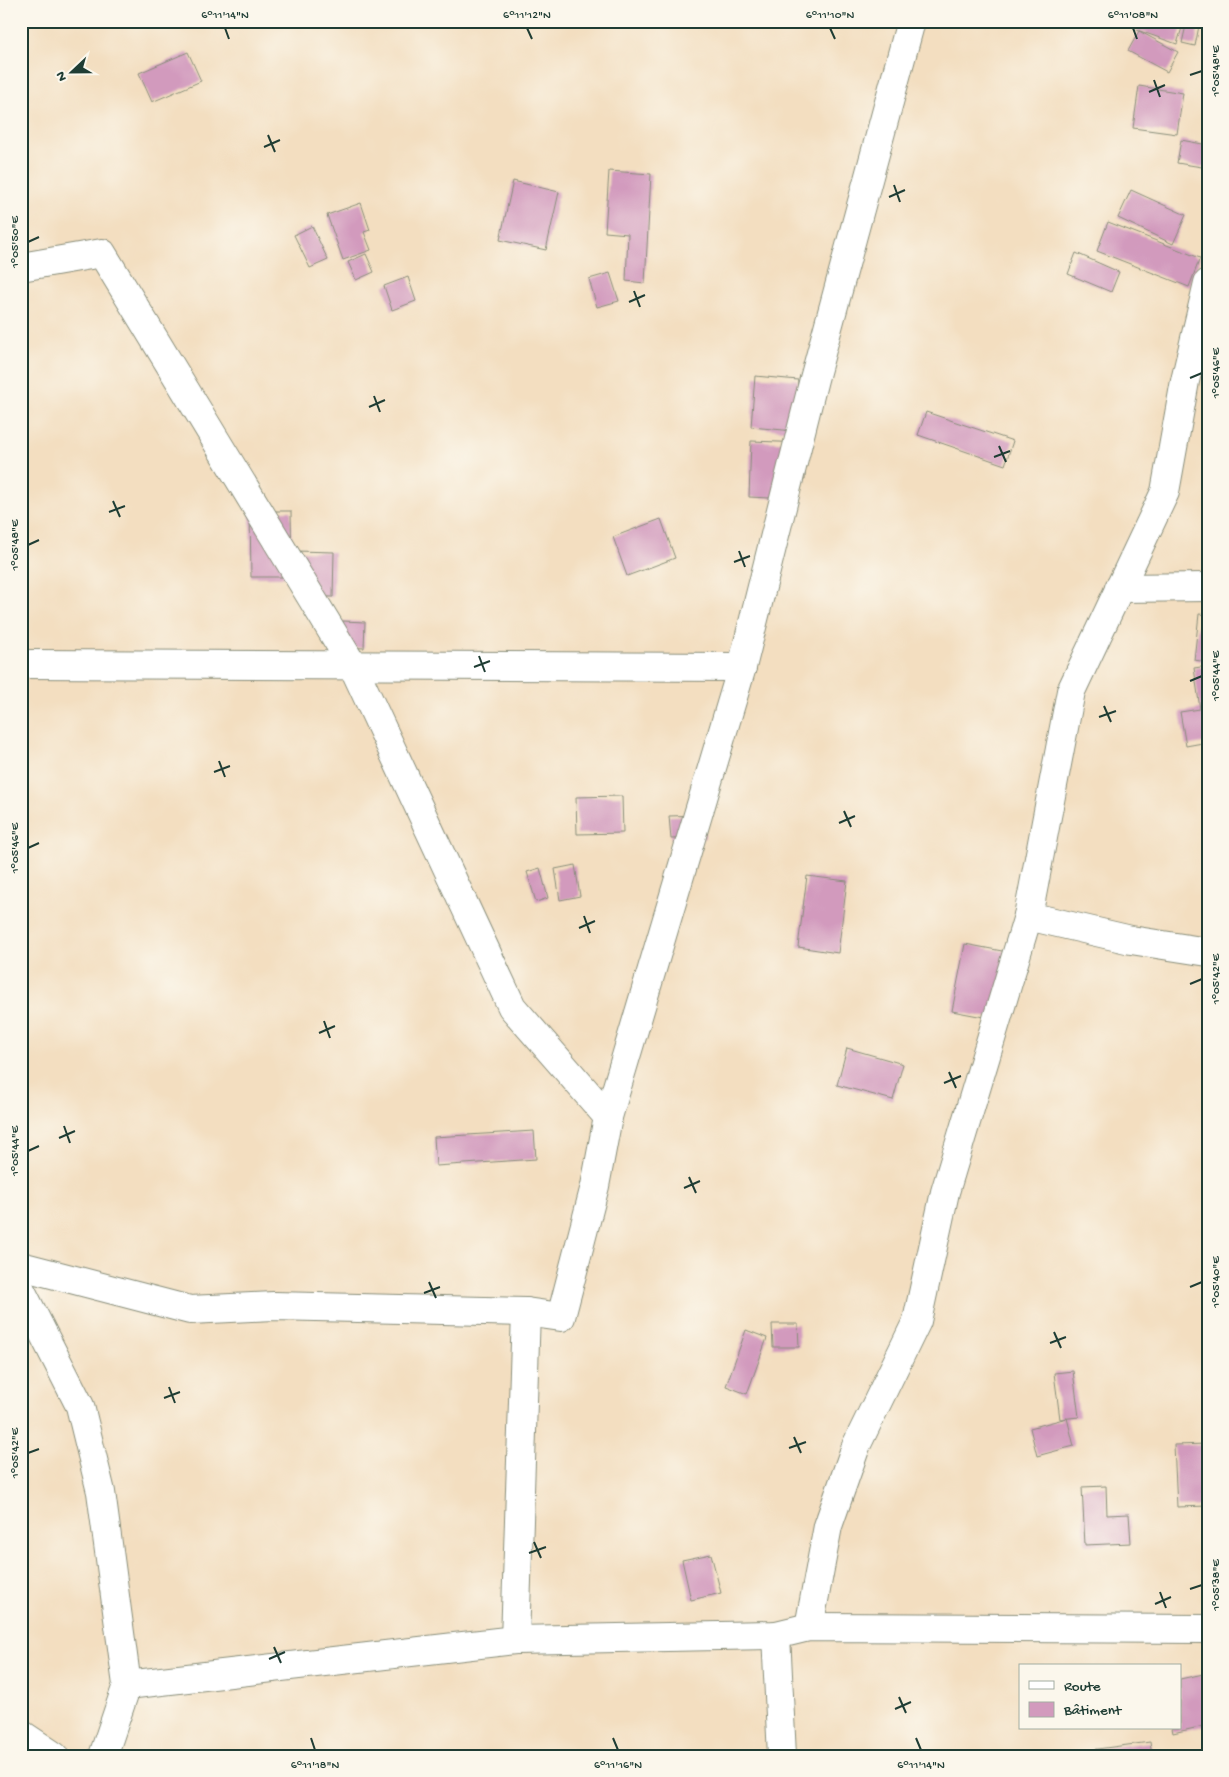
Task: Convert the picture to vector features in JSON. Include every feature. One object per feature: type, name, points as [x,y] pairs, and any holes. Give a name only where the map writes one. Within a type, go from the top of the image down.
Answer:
[{"type":"street","points":[[21,1266],[190,1310],[274,1306],[526,1312],[561,1317],[595,1186],[608,1117],[742,667],[812,388],[912,21]]},
{"type":"street","points":[[21,268],[102,253],[353,666],[512,1007],[608,1117]]},
{"type":"street","points":[[809,1627],[828,1526],[856,1446],[918,1321],[945,1192],[1028,916],[1071,691],[1165,492],[1185,381],[1208,283]]},
{"type":"street","points":[[1118,588],[1208,587]]},
{"type":"street","points":[[21,664],[742,667]]},
{"type":"street","points":[[1028,916],[1131,940],[1208,952]]},
{"type":"street","points":[[21,1290],[80,1406],[101,1492],[127,1685],[103,1756]]},
{"type":"street","points":[[515,1640],[526,1312]]},
{"type":"street","points":[[127,1685],[515,1640],[776,1635],[809,1627],[1208,1629]]},
{"type":"street","points":[[776,1635],[782,1756]]},
{"type":"street","points":[[21,1734],[54,1756]]},
{"type":"building","points":[[1136,21],[1184,21],[1177,44],[1134,29]]},
{"type":"building","points":[[1187,21],[1200,21],[1195,46],[1182,43]]},
{"type":"building","points":[[1139,31],[1178,52],[1167,72],[1128,51]]},
{"type":"building","points":[[188,52],[201,81],[152,102],[139,73]]},
{"type":"building","points":[[1139,86],[1183,93],[1177,134],[1133,128]]},
{"type":"building","points":[[1181,140],[1208,145],[1208,168],[1177,163]]},
{"type":"building","points":[[609,171],[651,174],[645,283],[626,281],[628,234],[605,232]]},
{"type":"building","points":[[513,181],[559,192],[546,250],[500,240]]},
{"type":"building","points":[[1131,190],[1186,215],[1173,244],[1118,218]]},
{"type":"building","points":[[361,203],[370,230],[364,232],[371,250],[343,260],[327,215]]},
{"type":"building","points":[[1108,222],[1200,258],[1189,287],[1097,251]]},
{"type":"building","points":[[312,226],[328,260],[310,268],[294,235]]},
{"type":"building","points":[[1076,253],[1119,272],[1111,292],[1068,274]]},
{"type":"building","points":[[366,254],[374,272],[356,280],[348,262]]},
{"type":"building","points":[[610,273],[619,301],[597,307],[589,279]]},
{"type":"building","points":[[408,277],[416,301],[392,310],[384,286]]},
{"type":"building","points":[[755,376],[798,380],[794,431],[751,427]]},
{"type":"building","points":[[926,412],[1013,441],[1005,465],[918,435]]},
{"type":"building","points":[[751,441],[806,443],[805,480],[792,479],[791,499],[749,497]]},
{"type":"building","points":[[250,511],[291,511],[292,577],[251,577]]},
{"type":"building","points":[[661,519],[675,558],[627,576],[613,537]]},
{"type":"building","points":[[296,551],[334,552],[333,597],[295,596]]},
{"type":"building","points":[[1199,614],[1208,615],[1208,662],[1194,660]]},
{"type":"building","points":[[343,621],[365,622],[364,648],[342,647]]},
{"type":"building","points":[[1208,666],[1208,742],[1186,746],[1180,712],[1200,709],[1194,668]]},
{"type":"building","points":[[622,796],[623,833],[577,834],[576,797]]},
{"type":"building","points":[[704,815],[705,838],[671,839],[669,816]]},
{"type":"building","points":[[575,865],[580,896],[560,900],[555,869]]},
{"type":"building","points":[[540,868],[548,898],[536,902],[527,872]]},
{"type":"building","points":[[807,876],[847,881],[838,953],[798,947]]},
{"type":"building","points":[[965,944],[1018,954],[1005,1021],[952,1011]]},
{"type":"building","points":[[847,1048],[903,1064],[893,1100],[837,1085]]},
{"type":"building","points":[[534,1131],[536,1159],[436,1166],[434,1137]]},
{"type":"building","points":[[772,1324],[798,1324],[799,1347],[773,1347]]},
{"type":"building","points":[[746,1330],[767,1338],[747,1394],[726,1386]]},
{"type":"building","points":[[1073,1371],[1079,1417],[1060,1419],[1054,1373]]},
{"type":"building","points":[[1067,1418],[1074,1446],[1037,1456],[1030,1428]]},
{"type":"building","points":[[1208,1444],[1208,1506],[1177,1507],[1174,1445]]},
{"type":"building","points":[[1106,1486],[1107,1515],[1129,1514],[1131,1543],[1085,1545],[1082,1487]]},
{"type":"building","points":[[711,1554],[721,1593],[691,1600],[682,1560]]},
{"type":"building","points":[[1208,1673],[1208,1725],[1173,1733],[1172,1730],[1182,1730],[1182,1679]]},
{"type":"building","points":[[1150,1742],[1152,1756],[1091,1756],[1090,1750]]}]
